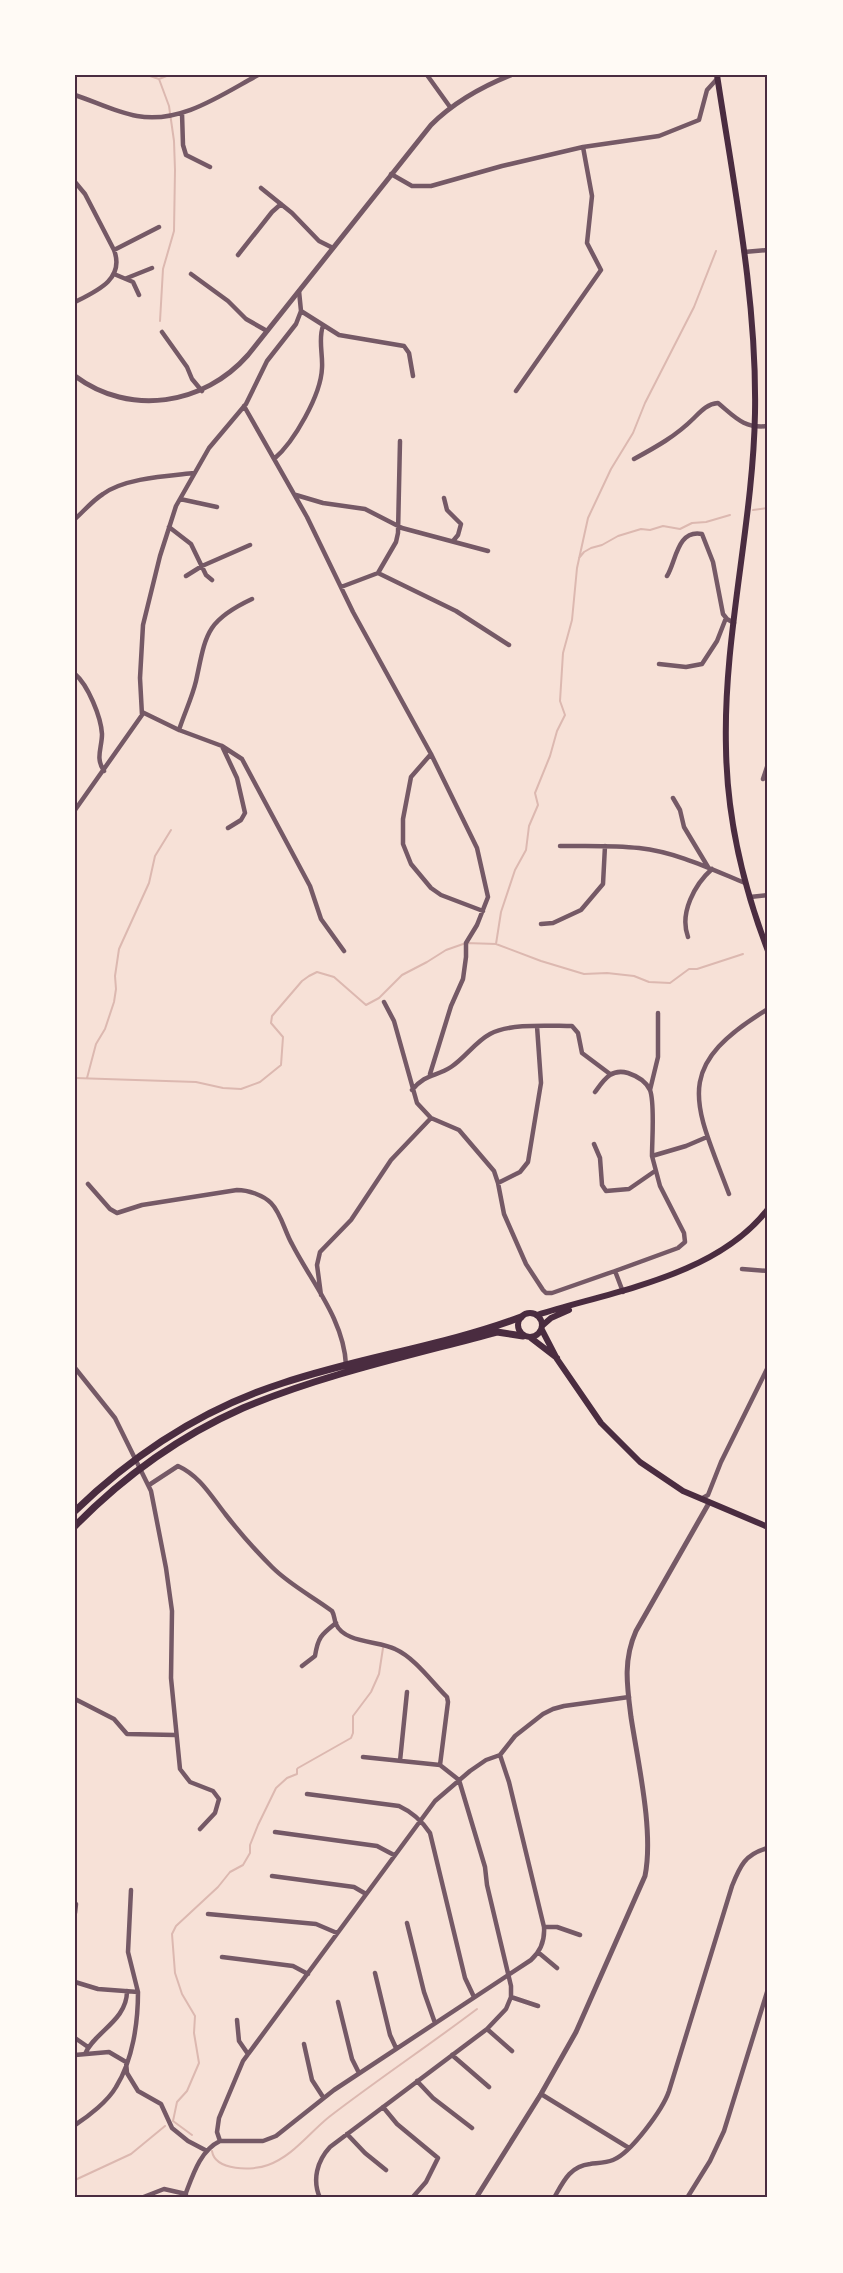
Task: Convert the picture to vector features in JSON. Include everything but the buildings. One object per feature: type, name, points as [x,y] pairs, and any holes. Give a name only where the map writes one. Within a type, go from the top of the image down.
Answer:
[{"type":"main road","points":[[717,77],[751,299],[755,363],[754,427],[727,696],[726,747],[729,800],[745,883],[768,951]]},
{"type":"main road","points":[[75,1511],[136,1458],[184,1427],[245,1397],[284,1382],[480,1330],[529,1313],[537,1315],[623,1292],[698,1263],[719,1252],[745,1233],[768,1209]]},
{"type":"main road","points":[[75,1526],[118,1485],[141,1468],[189,1436],[242,1409],[320,1381],[497,1332],[527,1337],[538,1335],[542,1328],[558,1314],[588,1301]]},
{"type":"main road","points":[[537,1315],[557,1359],[601,1423],[621,1445],[667,1482],[709,1503],[768,1527]]},
{"type":"main road","points":[[521,1317],[518,1326],[527,1337],[557,1359]]},
{"type":"street","points":[[75,95],[130,114],[159,118],[208,102],[258,75]]},
{"type":"street","points":[[427,75],[450,107]]},
{"type":"street","points":[[75,376],[120,398],[143,401],[173,400],[202,391],[235,368],[267,331],[426,131],[450,107],[475,91],[511,75]]},
{"type":"street","points":[[391,174],[412,186],[431,186],[583,147],[646,140],[697,122],[702,115],[707,90],[717,77]]},
{"type":"street","points":[[179,113],[186,155],[210,167]]},
{"type":"street","points":[[516,391],[601,270],[587,243],[592,196],[583,147]]},
{"type":"street","points":[[75,182],[85,194],[117,259],[114,274],[102,289],[75,302]]},
{"type":"street","points":[[261,188],[292,213],[314,237],[333,248]]},
{"type":"street","points":[[238,255],[281,204]]},
{"type":"street","points":[[114,250],[159,227]]},
{"type":"street","points":[[744,252],[768,250]]},
{"type":"street","points":[[126,278],[152,268]]},
{"type":"street","points":[[114,274],[133,282],[139,295]]},
{"type":"street","points":[[191,274],[228,301],[246,319],[267,331]]},
{"type":"street","points":[[75,810],[140,720],[143,625],[169,527],[180,499],[209,448],[244,406],[263,367],[293,330],[301,311],[299,291]]},
{"type":"street","points":[[301,311],[345,337],[402,345],[409,353],[412,376]]},
{"type":"street","points":[[274,459],[296,432],[309,408],[322,372],[321,335],[323,326]]},
{"type":"street","points":[[162,332],[202,391]]},
{"type":"street","points":[[634,459],[677,434],[703,409],[714,403],[720,405],[739,422],[754,427],[768,426]]},
{"type":"street","points":[[244,406],[295,495],[341,587],[432,754],[477,848],[488,892],[477,925],[467,939],[461,985],[451,1006],[430,1074]]},
{"type":"street","points":[[341,587],[378,573],[396,542],[400,441]]},
{"type":"street","points":[[75,519],[109,490],[147,478],[194,473]]},
{"type":"street","points":[[295,495],[323,503],[365,509],[397,525],[488,551]]},
{"type":"street","points":[[444,498],[447,510],[461,524],[459,535],[453,541]]},
{"type":"street","points":[[180,499],[217,507]]},
{"type":"street","points":[[169,527],[191,544],[206,574],[212,580]]},
{"type":"street","points":[[667,576],[682,541],[697,534],[703,535],[713,562],[720,603],[726,618],[734,622]]},
{"type":"street","points":[[186,576],[202,566],[250,545]]},
{"type":"street","points":[[378,573],[456,611],[509,645]]},
{"type":"street","points":[[179,730],[195,684],[207,633],[231,608],[252,598]]},
{"type":"street","points":[[659,664],[686,667],[702,664],[717,641],[726,618]]},
{"type":"street","points":[[75,674],[85,686],[96,712],[102,735],[99,761],[104,771]]},
{"type":"street","points":[[142,712],[179,730],[222,746],[236,753],[244,762],[310,886],[321,919],[344,951]]},
{"type":"street","points":[[222,746],[238,780],[245,813],[238,823],[228,828]]},
{"type":"street","points":[[432,754],[411,777],[403,819],[403,844],[411,864],[431,888],[441,895],[483,911]]},
{"type":"street","points":[[763,779],[768,765]]},
{"type":"street","points":[[673,798],[680,810],[687,834],[710,868]]},
{"type":"street","points":[[560,846],[605,846],[650,850],[710,868],[745,883]]},
{"type":"street","points":[[542,924],[553,923],[580,910],[603,884],[605,846]]},
{"type":"street","points":[[688,937],[685,926],[687,911],[701,879],[710,868]]},
{"type":"street","points":[[750,897],[768,895]]},
{"type":"street","points":[[384,1002],[394,1021],[417,1103],[430,1118],[459,1130],[494,1171],[504,1214],[526,1264],[545,1293],[552,1293],[615,1271],[678,1248],[685,1242],[684,1233],[667,1201],[655,1171],[652,1156],[650,1090],[658,1056],[658,1013]]},
{"type":"street","points":[[729,1194],[707,1137],[698,1100],[700,1078],[706,1063],[720,1043],[768,1009]]},
{"type":"street","points":[[498,1182],[520,1172],[528,1162],[541,1083],[537,1026]]},
{"type":"street","points":[[412,1090],[430,1074],[447,1070],[457,1063],[490,1034],[501,1030],[537,1026],[572,1026],[579,1034],[582,1053],[609,1074]]},
{"type":"street","points":[[594,1092],[609,1074],[619,1071],[644,1081],[650,1090]]},
{"type":"street","points":[[321,1295],[317,1265],[320,1252],[351,1220],[391,1160],[430,1118]]},
{"type":"street","points":[[652,1156],[707,1137]]},
{"type":"street","points":[[594,1144],[600,1158],[602,1185],[606,1191],[629,1189],[655,1171]]},
{"type":"street","points":[[88,1185],[117,1214],[142,1205],[237,1190],[264,1198],[274,1207],[291,1244],[321,1295],[343,1340],[346,1365]]},
{"type":"street","points":[[742,1269],[768,1271]]},
{"type":"street","points":[[615,1271],[623,1292]]},
{"type":"street","points":[[701,1499],[708,1495],[721,1462],[768,1367]]},
{"type":"street","points":[[75,1368],[115,1418],[149,1485],[166,1568],[172,1611],[171,1678],[175,1735],[181,1773],[190,1782],[213,1791],[219,1799],[215,1813],[200,1829]]},
{"type":"street","points":[[149,1485],[178,1466],[189,1472],[201,1481],[227,1517],[274,1569],[295,1587],[332,1611],[336,1623],[350,1636],[395,1649],[410,1659],[447,1696],[440,1765]]},
{"type":"street","points":[[476,2198],[541,2094],[589,2007],[632,1909],[646,1869],[648,1850],[646,1821],[629,1697],[627,1662],[630,1644],[709,1503]]},
{"type":"street","points":[[302,1666],[315,1656],[320,1637],[336,1623]]},
{"type":"street","points":[[400,1761],[407,1692]]},
{"type":"street","points":[[220,2141],[219,2118],[236,2075],[248,2054],[435,1801],[486,1760],[500,1755],[530,1722],[553,1709],[629,1697]]},
{"type":"street","points":[[75,1699],[114,1719],[127,1734],[175,1735]]},
{"type":"street","points":[[141,2198],[164,2188],[185,2196],[207,2151],[220,2141],[269,2140],[323,2097],[538,1953],[543,1941],[544,1927],[509,1782],[500,1755]]},
{"type":"street","points":[[320,2198],[316,2181],[321,2158],[330,2147],[487,2030],[506,2009],[510,1997],[509,1974],[487,1885],[485,1867],[459,1780],[440,1765],[363,1757]]},
{"type":"street","points":[[307,1794],[391,1804],[404,1808],[420,1820],[431,1838],[465,1978],[474,1997]]},
{"type":"street","points":[[275,1832],[377,1846],[394,1855]]},
{"type":"street","points":[[554,2198],[576,2167],[615,2160],[629,2148],[668,2096],[729,1896],[741,1865],[753,1853],[768,1848]]},
{"type":"street","points":[[272,1876],[354,1887],[366,1894]]},
{"type":"street","points":[[75,2125],[93,2112],[116,2088],[134,2038],[138,1992],[128,1952],[130,1890]]},
{"type":"street","points":[[75,1913],[76,1904]]},
{"type":"street","points":[[208,1914],[316,1924],[337,1933]]},
{"type":"street","points":[[407,1923],[424,1992],[435,2023]]},
{"type":"street","points":[[544,1927],[557,1927],[580,1935]]},
{"type":"street","points":[[538,1953],[557,1968]]},
{"type":"street","points":[[222,1957],[293,1966],[308,1974]]},
{"type":"street","points":[[375,1973],[390,2035],[396,2048]]},
{"type":"street","points":[[75,1982],[98,1989],[138,1992]]},
{"type":"street","points":[[687,2198],[713,2156],[724,2132],[768,1989]]},
{"type":"street","points":[[85,2054],[88,2047],[106,2031],[120,2013],[127,1999],[127,1992]]},
{"type":"street","points":[[510,1997],[538,2006]]},
{"type":"street","points":[[338,2002],[352,2059],[359,2073]]},
{"type":"street","points":[[237,2020],[239,2041],[248,2054]]},
{"type":"street","points":[[487,2030],[512,2051]]},
{"type":"street","points":[[75,2038],[88,2047]]},
{"type":"street","points":[[303,2044],[312,2080],[323,2097]]},
{"type":"street","points":[[75,2055],[109,2052],[126,2061]]},
{"type":"street","points":[[452,2055],[489,2087]]},
{"type":"street","points":[[126,2061],[127,2073],[138,2091],[160,2104],[172,2128],[188,2141],[207,2151]]},
{"type":"street","points":[[417,2081],[433,2098],[472,2128]]},
{"type":"street","points":[[541,2094],[629,2148]]},
{"type":"street","points":[[383,2107],[397,2124],[438,2158],[426,2182],[412,2198]]},
{"type":"street","points":[[347,2134],[386,2170]]},
{"type":"waterway","points":[[147,75],[159,79],[169,75]]},
{"type":"waterway","points":[[159,79],[169,106],[175,170],[174,231],[163,269],[160,321]]},
{"type":"waterway","points":[[496,944],[501,912],[515,870],[526,850],[529,826],[538,805],[535,793],[565,715],[560,701],[563,653],[572,620],[577,568],[588,518],[611,469],[633,433],[645,403],[694,307],[716,251]]},
{"type":"waterway","points":[[753,510],[768,508]]},
{"type":"waterway","points":[[579,558],[591,548],[641,529],[650,530],[663,526],[680,529],[692,523],[706,522],[730,515]]},
{"type":"waterway","points":[[87,1078],[96,1044],[105,1029],[114,1002],[119,949],[149,883],[155,856],[171,830]]},
{"type":"waterway","points":[[75,1078],[196,1082],[241,1089],[260,1082],[281,1065],[283,1037],[271,1023],[272,1016],[309,976],[317,972],[334,977],[366,1005],[379,998],[402,975],[446,950],[466,943],[496,944],[584,974],[607,973],[634,976],[649,982],[670,983],[689,969],[697,969],[743,954]]},
{"type":"waterway","points":[[298,1768],[351,1738],[353,1716],[371,1692],[379,1674],[383,1648]]},
{"type":"waterway","points":[[192,2135],[173,2121],[177,2102],[187,2091],[199,2063],[194,2033],[195,2016],[182,1994],[175,1973],[172,1934],[176,1926],[218,1887],[230,1872],[243,1865],[250,1853],[250,1845],[258,1825],[276,1788],[287,1778],[297,1774],[297,1769]]},
{"type":"waterway","points":[[212,2151],[220,2162],[236,2168],[261,2167],[277,2161],[293,2150],[329,2117],[477,2009]]},
{"type":"waterway","points":[[75,2180],[131,2154],[165,2126]]}]
